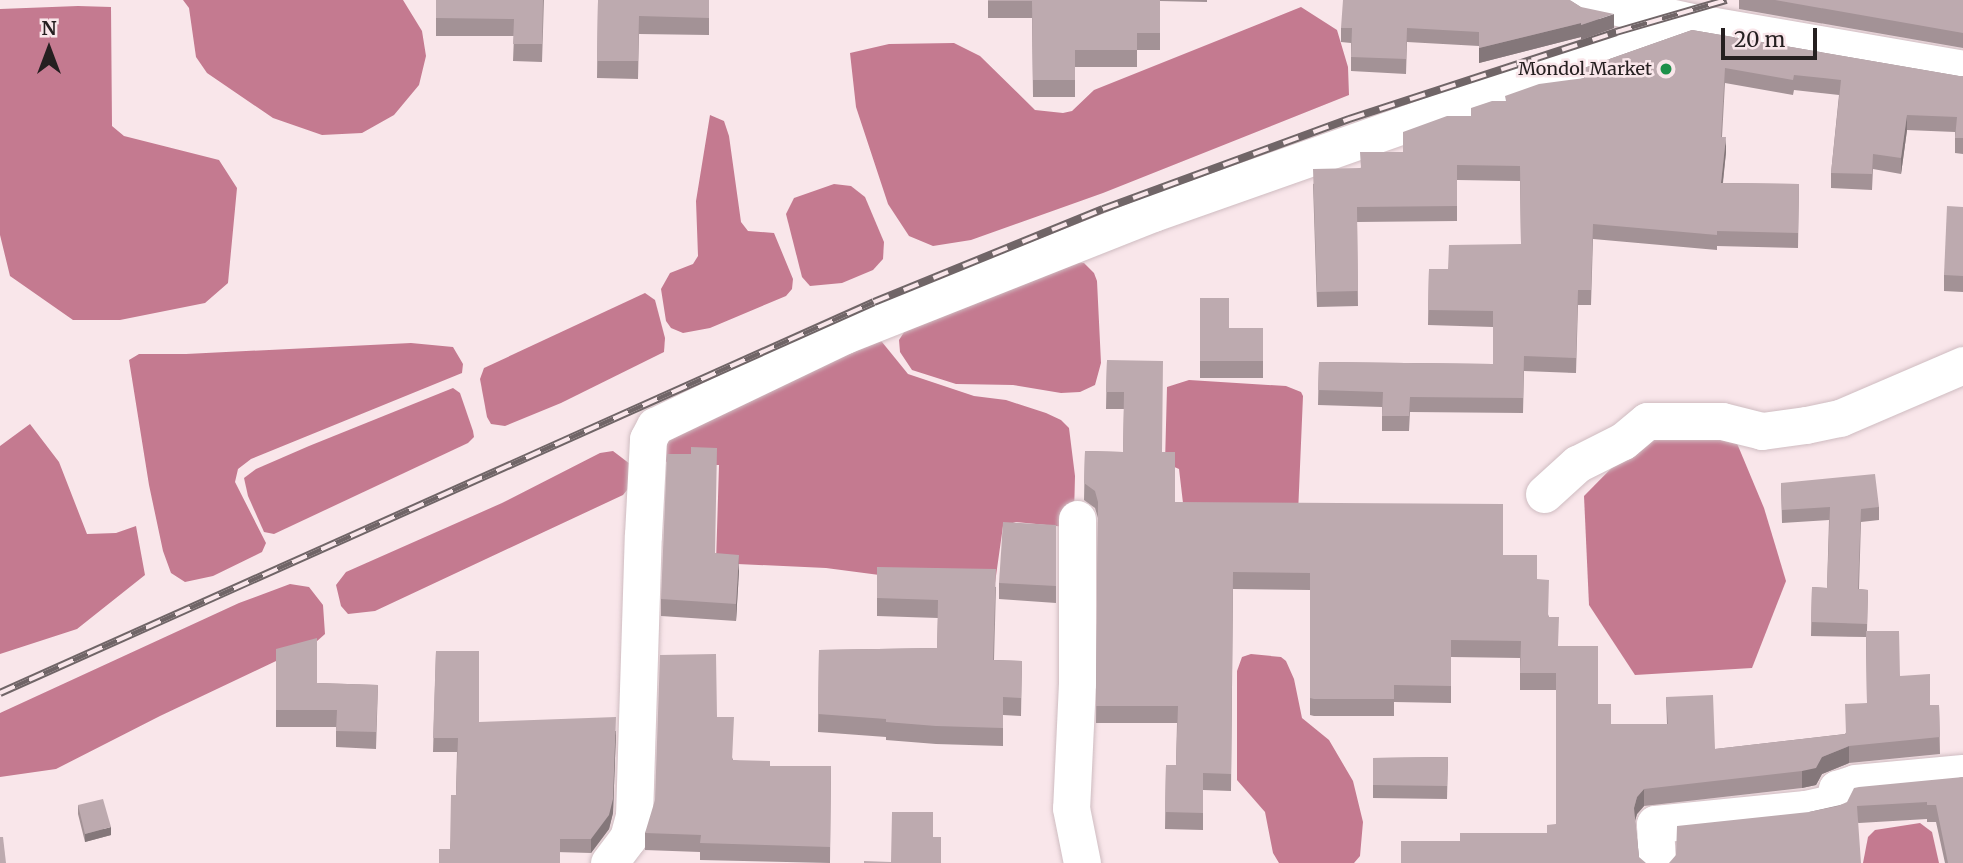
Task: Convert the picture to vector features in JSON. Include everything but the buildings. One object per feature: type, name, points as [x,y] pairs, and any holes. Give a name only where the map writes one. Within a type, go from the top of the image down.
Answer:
[{"type":"main road","points":[[1602,1],[1692,23],[1963,70]]},
{"type":"street","points":[[609,863],[628,838],[634,816],[643,535],[649,439],[655,426],[845,335],[1153,213],[1692,23]]},
{"type":"street","points":[[1544,494],[1577,464],[1623,440],[1647,421],[1722,421],[1762,431],[1806,425],[1840,418],[1963,365]]},
{"type":"street","points":[[1077,519],[1077,684],[1071,808],[1082,863]]},
{"type":"street","points":[[1657,863],[1655,824],[1805,809],[1833,803],[1837,789],[1856,783],[1963,773]]},
{"type":"shaded area","points":[[183,0],[403,0],[422,31],[426,56],[419,85],[394,115],[362,133],[322,135],[273,118],[207,73],[196,57],[189,8]]},
{"type":"shaded area","points":[[111,7],[112,126],[124,136],[219,160],[237,188],[228,283],[205,303],[120,320],[73,320],[10,276],[0,235],[0,9]]},
{"type":"shaded area","points":[[1301,7],[1337,30],[1348,67],[1349,95],[1103,193],[971,240],[933,246],[909,236],[888,204],[856,107],[850,53],[889,44],[954,43],[980,56],[1035,110],[1063,113],[1072,111],[1094,90]]},
{"type":"shaded area","points":[[710,115],[724,121],[729,136],[741,222],[748,231],[774,233],[793,279],[792,289],[786,296],[710,328],[683,333],[671,328],[666,321],[661,289],[670,273],[693,264],[698,256],[696,201]]},
{"type":"shaded area","points":[[834,184],[851,186],[865,197],[884,242],[883,259],[873,270],[842,283],[810,286],[802,277],[786,214],[794,198]]},
{"type":"shaded area","points":[[1075,262],[1084,263],[1094,273],[1097,281],[1101,363],[1095,385],[1080,392],[1061,393],[1013,385],[956,384],[912,370],[900,352],[899,340],[908,326]]},
{"type":"shaded area","points":[[645,293],[655,300],[665,338],[664,352],[561,403],[505,426],[491,424],[487,417],[480,379],[484,368]]},
{"type":"shaded area","points":[[871,334],[882,342],[908,374],[974,396],[1006,400],[1046,413],[1061,420],[1069,428],[1075,476],[1074,515],[1066,527],[1016,522],[1003,526],[995,583],[948,584],[826,568],[716,563],[719,465],[670,464],[662,459],[669,432]]},
{"type":"shaded area","points":[[411,343],[453,347],[463,364],[462,373],[251,459],[238,469],[235,482],[266,543],[262,552],[213,576],[185,582],[171,573],[163,551],[149,485],[129,360],[139,354]]},
{"type":"shaded area","points":[[1189,380],[1286,386],[1301,392],[1298,514],[1183,503],[1179,469],[1165,463],[1167,387]]},
{"type":"shaded area","points":[[453,388],[460,393],[473,431],[474,437],[468,443],[274,534],[264,532],[248,496],[244,478],[256,469],[309,446]]},
{"type":"shaded area","points":[[30,424],[59,462],[87,534],[116,533],[136,526],[145,575],[77,629],[0,654],[0,446]]},
{"type":"shaded area","points":[[1650,429],[1731,429],[1764,508],[1786,581],[1752,668],[1635,675],[1589,605],[1584,496]]},
{"type":"shaded area","points":[[613,451],[630,464],[632,484],[623,495],[375,611],[348,614],[341,606],[336,585],[346,572],[502,503],[600,453]]},
{"type":"shaded area","points":[[290,584],[309,587],[323,605],[325,634],[316,642],[56,769],[0,777],[0,713],[239,603]]},
{"type":"shaded area","points":[[1251,654],[1281,657],[1286,661],[1294,679],[1302,718],[1329,740],[1353,781],[1363,822],[1360,856],[1354,863],[1279,863],[1273,853],[1265,812],[1237,780],[1237,671],[1242,657]]},
{"type":"shaded area","points":[[1920,823],[1932,832],[1939,863],[1863,863],[1868,837],[1875,830]]},
{"type":"railway","points":[[0,693],[874,302],[1103,209],[1349,119],[1616,32],[1726,0]]},
{"type":"place","name":"Mondol Market","points":[[1666,69]]}]
